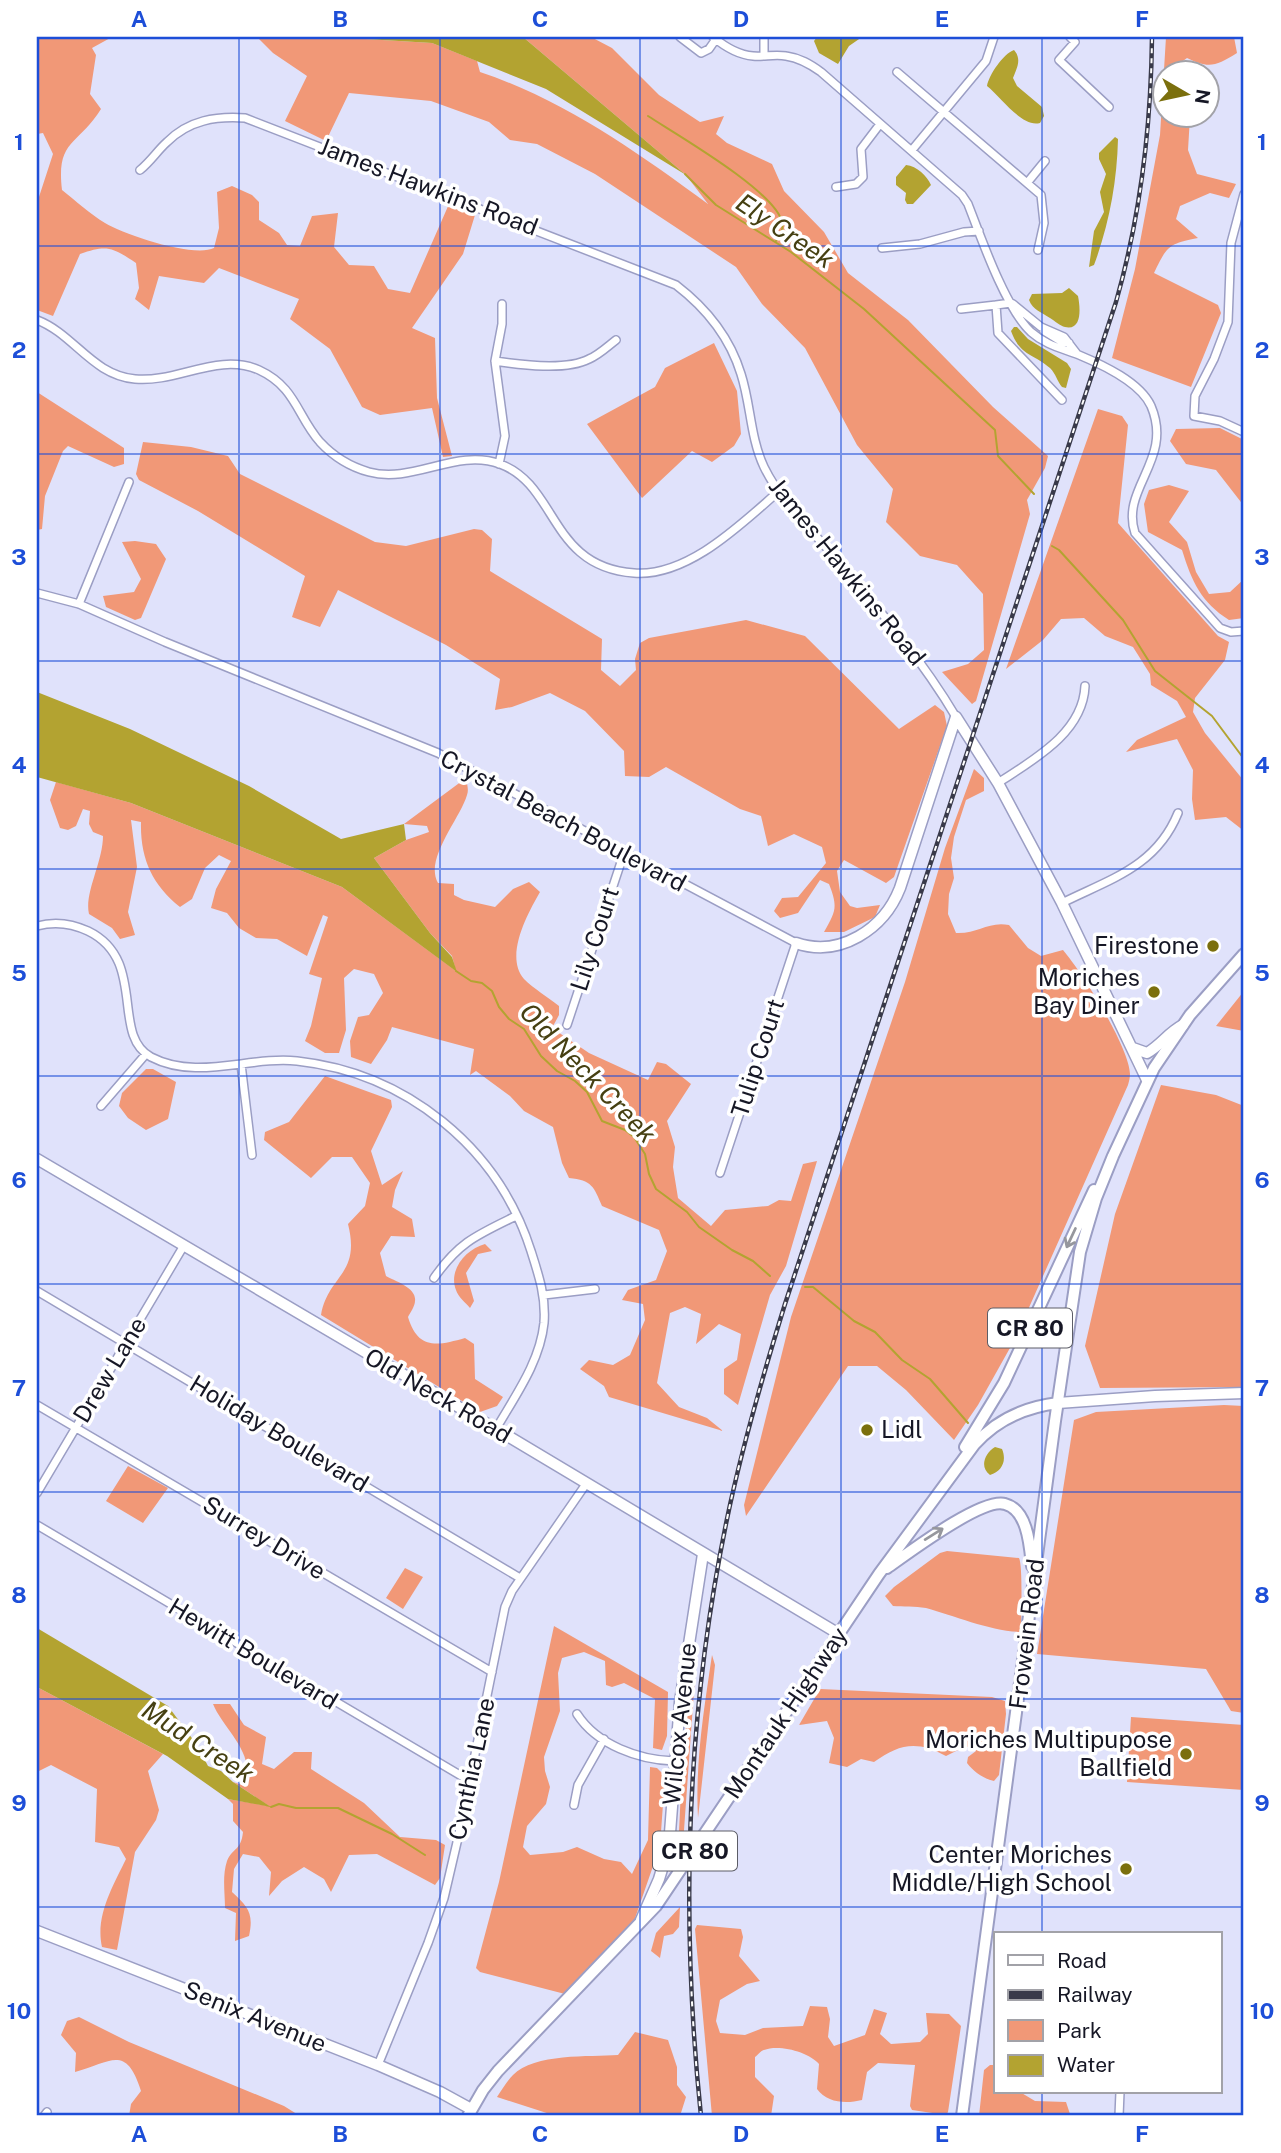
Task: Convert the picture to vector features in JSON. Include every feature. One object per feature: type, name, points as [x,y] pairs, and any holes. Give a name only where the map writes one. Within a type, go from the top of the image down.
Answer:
[{"type":"main road","name":"CR 80","points":[[937,1494],[1004,1383],[1147,1080],[1183,1025],[1244,954]]},
{"type":"main road","name":"Frowein Road","points":[[962,2116],[1080,1252],[1113,1156]]},
{"type":"main road","name":"Montauk Highway","points":[[469,2113],[498,2071],[635,1931],[680,1873],[879,1574],[970,1450],[991,1428],[1023,1412],[1058,1403]]},
{"type":"main road","points":[[879,1574],[942,1529],[968,1515],[1002,1503],[1015,1510],[1027,1534],[1034,1582]]},
{"type":"street","points":[[680,37],[701,53],[709,49],[715,38],[741,54],[785,55],[808,62],[912,149],[962,195],[1021,322],[1055,348],[1077,354],[1143,390],[1157,425],[1157,442],[1153,458],[1131,508],[1135,533],[1220,628],[1231,632],[1244,631]]},
{"type":"street","points":[[764,37],[764,55]]},
{"type":"street","points":[[912,149],[986,61],[994,37]]},
{"type":"street","points":[[1070,37],[1076,41],[1059,60],[1109,107]]},
{"type":"street","points":[[897,72],[1041,195],[1045,223],[1038,250]]},
{"type":"street","name":"James Hawkins Road","points":[[140,170],[154,159],[166,143],[190,125],[213,118],[245,118],[676,285],[695,299],[713,320],[741,373],[754,442],[764,467],[779,492],[930,674],[998,783],[1062,903],[1147,1080]]},
{"type":"street","points":[[836,187],[856,184],[863,177],[861,149],[880,124]]},
{"type":"street","points":[[1027,183],[1045,161]]},
{"type":"street","points":[[1244,194],[1231,243],[1228,322],[1214,359],[1195,396],[1194,416],[1220,421],[1244,432]]},
{"type":"street","points":[[882,247],[920,244],[979,230]]},
{"type":"street","points":[[961,309],[1011,303],[1062,342],[1069,343],[1077,354]]},
{"type":"street","points":[[499,464],[505,436],[495,361],[502,324],[502,304]]},
{"type":"street","points":[[996,305],[998,333],[1062,400]]},
{"type":"street","points":[[37,320],[54,327],[89,360],[116,375],[151,379],[216,365],[239,364],[260,370],[294,397],[319,441],[352,466],[371,473],[405,474],[463,460],[499,464],[530,486],[573,547],[602,566],[636,573],[666,569],[718,544],[779,492]]},
{"type":"street","points":[[1035,335],[1041,327]]},
{"type":"street","points":[[495,361],[573,364],[589,360],[616,340]]},
{"type":"street","points":[[79,604],[129,482]]},
{"type":"street","name":"Crystal Beach Boulevard","points":[[37,593],[79,604],[165,642],[438,753],[796,943],[822,947],[846,943],[872,928],[887,913],[900,888],[956,717]]},
{"type":"street","points":[[998,783],[1054,745],[1066,732],[1084,700],[1085,686]]},
{"type":"street","points":[[1062,903],[1142,862],[1161,845],[1171,831],[1178,813]]},
{"type":"street","name":"Lily Court","points":[[567,1025],[624,853]]},
{"type":"street","points":[[37,926],[49,923],[68,924],[94,934],[105,943],[121,967],[127,993],[128,1020],[146,1054],[170,1066],[182,1068],[269,1060],[298,1061],[330,1068],[378,1082],[421,1105],[466,1142],[500,1183],[525,1234],[544,1295],[543,1325],[533,1363],[496,1429]]},
{"type":"street","name":"Tulip Court","points":[[720,1172],[796,943]]},
{"type":"street","points":[[1133,1048],[1147,1052],[1160,1044],[1168,1032],[1183,1025]]},
{"type":"street","points":[[100,1106],[146,1054]]},
{"type":"street","points":[[242,1064],[252,1155]]},
{"type":"street","name":"Old Neck Road","points":[[37,1159],[839,1634]]},
{"type":"street","points":[[434,1278],[459,1247],[473,1236],[516,1216]]},
{"type":"street","name":"Drew Lane","points":[[37,1493],[183,1247]]},
{"type":"street","points":[[544,1295],[595,1289]]},
{"type":"street","name":"Holiday Boulevard","points":[[37,1291],[520,1578]]},
{"type":"street","points":[[1058,1403],[1244,1393]]},
{"type":"street","name":"Surrey Drive","points":[[37,1405],[492,1672]]},
{"type":"street","name":"Cynthia Lane","points":[[378,2065],[436,1923],[458,1838],[505,1607],[520,1578],[586,1485]]},
{"type":"street","name":"Hewitt Boulevard","points":[[37,1525],[470,1782]]},
{"type":"street","name":"Wilcox Avenue","points":[[635,1931],[659,1880],[667,1854],[685,1661],[703,1554]]},
{"type":"street","points":[[578,1714],[589,1729],[638,1757],[674,1761]]},
{"type":"street","points":[[574,1805],[578,1785],[604,1739]]},
{"type":"street","name":"Senix Avenue","points":[[37,1931],[378,2065],[440,2092],[469,2113]]},
{"type":"street","points":[[1119,2116],[1120,2094]]},
{"type":"green space","points":[[37,37],[112,37],[92,48],[96,55],[90,94],[101,109],[66,152],[61,173],[62,190],[115,228],[176,248],[214,248],[219,228],[217,192],[232,186],[252,195],[259,202],[259,220],[279,233],[287,245],[300,246],[312,216],[338,213],[334,247],[349,265],[374,266],[388,289],[410,293],[449,204],[475,215],[463,254],[412,328],[435,338],[437,398],[452,456],[443,457],[432,408],[380,415],[362,407],[330,349],[290,319],[299,299],[219,268],[204,283],[159,276],[149,310],[135,299],[139,288],[136,263],[116,251],[97,249],[80,254],[53,316],[37,310],[37,203],[53,154],[43,133],[37,134]]},
{"type":"green space","points":[[257,37],[332,37],[432,43],[477,61],[480,72],[570,112],[654,165],[708,204],[686,175],[523,37],[591,37],[612,48],[659,95],[700,122],[724,116],[716,134],[727,143],[772,164],[784,191],[824,232],[848,273],[908,320],[993,407],[1048,456],[1045,468],[1027,500],[1030,514],[976,701],[972,704],[942,672],[968,664],[984,650],[983,594],[957,565],[920,556],[886,522],[893,489],[857,445],[805,348],[762,304],[736,267],[595,174],[537,144],[510,140],[489,122],[431,101],[349,93],[326,141],[285,121],[307,76],[273,53]]},
{"type":"green space","points":[[1166,37],[1234,37],[1237,53],[1223,61],[1187,58],[1165,60]]},
{"type":"green space","points":[[1160,130],[1189,130],[1188,150],[1197,174],[1236,184],[1229,198],[1210,193],[1180,206],[1176,219],[1198,238],[1180,242],[1170,248],[1154,273],[1218,305],[1221,313],[1191,387],[1112,358],[1135,269]]},
{"type":"green space","points":[[714,343],[737,391],[741,434],[734,446],[712,462],[692,451],[642,498],[587,424],[655,387],[665,368]]},
{"type":"green space","points":[[37,392],[124,448],[124,464],[114,467],[68,446],[63,451],[45,496],[42,529],[37,530]]},
{"type":"green space","points":[[1098,409],[1122,416],[1128,425],[1118,523],[1218,636],[1229,642],[1225,660],[1195,698],[1193,712],[1205,733],[1244,781],[1244,831],[1226,817],[1195,820],[1192,799],[1193,770],[1177,739],[1126,752],[1137,740],[1186,717],[1177,701],[1151,685],[1150,674],[1133,647],[1105,636],[1084,618],[1061,619],[1043,640],[1006,669]]},
{"type":"green space","points":[[1220,428],[1244,440],[1244,506],[1216,470],[1186,464],[1170,441],[1176,429]]},
{"type":"green space","points":[[143,442],[191,447],[228,456],[240,474],[375,542],[406,546],[474,529],[482,530],[492,539],[490,571],[602,639],[601,670],[620,686],[636,670],[635,659],[640,643],[649,638],[746,620],[805,636],[899,729],[935,705],[944,712],[947,726],[894,877],[886,883],[844,860],[837,871],[840,892],[850,906],[857,908],[880,905],[875,917],[844,932],[824,932],[835,904],[829,884],[820,880],[798,913],[780,918],[774,911],[782,898],[798,897],[826,863],[822,847],[794,834],[768,846],[761,816],[740,809],[666,767],[649,777],[625,776],[624,751],[585,711],[550,693],[512,707],[495,710],[500,679],[446,645],[338,590],[320,627],[292,617],[305,576],[198,511],[139,480],[136,474]]},
{"type":"green space","points":[[1169,485],[1189,491],[1169,522],[1187,542],[1196,572],[1209,594],[1230,592],[1244,579],[1244,618],[1229,620],[1211,606],[1194,581],[1182,550],[1148,532],[1144,504],[1149,490]]},
{"type":"green space","points":[[122,542],[156,544],[166,559],[141,618],[135,620],[106,607],[103,596],[134,592],[141,579]]},
{"type":"green space","points":[[974,769],[984,778],[984,791],[966,800],[954,837],[951,858],[954,878],[949,894],[948,914],[956,933],[1009,925],[1028,948],[1041,956],[1063,950],[1092,991],[1122,1046],[1130,1074],[1128,1085],[1015,1339],[978,1405],[954,1440],[906,1390],[877,1366],[848,1366],[746,1516],[744,1505],[791,1317],[905,982],[945,848]]},
{"type":"green space","points":[[466,778],[467,795],[436,862],[438,883],[454,884],[454,895],[464,900],[495,907],[513,889],[529,882],[540,892],[520,935],[516,959],[518,970],[524,979],[559,1006],[559,1015],[552,1028],[589,1053],[648,1080],[657,1062],[666,1064],[691,1084],[667,1121],[675,1147],[673,1167],[678,1198],[711,1226],[725,1210],[768,1206],[779,1200],[791,1201],[803,1164],[817,1161],[786,1266],[770,1295],[738,1405],[724,1394],[724,1369],[737,1360],[741,1334],[719,1324],[696,1344],[701,1314],[685,1307],[670,1313],[657,1383],[679,1407],[707,1418],[723,1431],[609,1397],[604,1386],[580,1369],[589,1360],[613,1365],[630,1355],[645,1320],[643,1304],[622,1300],[628,1290],[656,1280],[667,1251],[659,1230],[602,1206],[591,1186],[569,1178],[562,1163],[553,1127],[524,1111],[510,1096],[476,1071],[470,1075],[474,1049],[392,1027],[371,1064],[351,1057],[350,1041],[358,1017],[369,1015],[383,993],[374,974],[354,969],[344,978],[346,1030],[339,1053],[325,1053],[305,1041],[322,978],[309,974],[328,917],[323,915],[307,956],[277,939],[256,938],[239,928],[227,913],[211,908],[216,889],[231,861],[219,855],[205,868],[192,899],[180,907],[155,880],[143,847],[141,822],[131,820],[137,867],[128,912],[135,935],[120,939],[112,928],[89,914],[89,897],[103,836],[93,832],[89,824],[90,811],[83,809],[76,826],[68,830],[60,828],[50,800],[56,782],[131,803],[342,887],[456,971],[452,956],[430,933],[374,858],[406,840],[429,832],[427,826],[404,824]]},
{"type":"green space","points":[[1244,991],[1244,1031],[1216,1026]]},
{"type":"green space","points":[[146,1069],[153,1069],[176,1082],[168,1119],[146,1130],[128,1118],[119,1106],[122,1093]]},
{"type":"green space","points":[[325,1076],[391,1100],[392,1107],[371,1151],[382,1185],[403,1171],[392,1207],[412,1219],[415,1237],[391,1236],[380,1253],[386,1276],[413,1292],[415,1303],[408,1317],[412,1328],[423,1340],[437,1344],[465,1338],[474,1344],[475,1379],[503,1397],[497,1406],[480,1412],[321,1315],[330,1291],[347,1265],[351,1241],[348,1224],[365,1206],[370,1183],[352,1157],[332,1157],[311,1178],[264,1140],[265,1132],[289,1122]]},
{"type":"green space","points":[[1161,1085],[1216,1095],[1244,1106],[1244,1387],[1100,1388],[1085,1346],[1115,1214]]},
{"type":"green space","points":[[485,1244],[492,1251],[478,1254],[466,1273],[474,1301],[470,1308],[457,1293],[454,1275],[465,1255]]},
{"type":"green space","points":[[1244,1406],[1244,1713],[1231,1711],[1206,1669],[1037,1654],[1074,1420],[1096,1412]]},
{"type":"green space","points":[[128,1466],[168,1488],[143,1523],[106,1501]]},
{"type":"green space","points":[[947,1551],[1019,1558],[1021,1632],[985,1626],[926,1608],[893,1606],[885,1596],[940,1553]]},
{"type":"green space","points":[[405,1568],[423,1577],[403,1609],[386,1598]]},
{"type":"green space","points":[[554,1626],[668,1692],[667,1736],[662,1750],[653,1748],[655,1699],[624,1683],[612,1687],[606,1685],[605,1661],[584,1652],[562,1658],[558,1673],[560,1711],[544,1757],[550,1787],[546,1804],[527,1826],[523,1847],[530,1855],[563,1852],[577,1847],[604,1859],[621,1862],[632,1874],[648,1840],[650,1767],[657,1768],[665,1776],[660,1846],[633,1924],[565,1994],[480,1972],[476,1968],[499,1882]]},
{"type":"green space","points":[[697,1649],[682,1858],[669,1872],[679,1832],[682,1767],[691,1677]]},
{"type":"green space","points":[[712,1655],[715,1665],[698,1818],[699,1756]]},
{"type":"green space","points":[[37,1687],[163,1754],[148,1771],[159,1810],[156,1820],[135,1852],[117,1950],[102,1947],[101,1924],[106,1901],[126,1859],[119,1847],[95,1842],[97,1789],[51,1765],[37,1772]]},
{"type":"green space","points":[[820,1689],[992,1697],[1005,1701],[999,1775],[994,1781],[975,1772],[967,1763],[968,1757],[976,1751],[966,1746],[946,1756],[926,1748],[908,1746],[892,1751],[874,1762],[861,1759],[847,1767],[829,1763],[834,1738],[827,1721],[799,1725]]},
{"type":"green space","points":[[213,1704],[230,1704],[244,1725],[266,1737],[262,1764],[274,1769],[294,1752],[312,1752],[311,1769],[364,1803],[400,1837],[436,1840],[445,1845],[440,1878],[435,1885],[377,1854],[349,1855],[331,1892],[324,1879],[304,1867],[282,1881],[269,1896],[271,1872],[259,1857],[243,1854],[234,1869],[232,1892],[248,1911],[251,1922],[249,1936],[235,1941],[236,1913],[225,1908],[224,1884],[227,1861],[241,1843],[243,1832],[233,1821],[233,1804],[228,1799],[269,1806],[233,1782],[242,1785],[246,1764],[238,1743]]},
{"type":"green space","name":"Moriches Multipupose Ballfield","points":[[1131,1717],[1244,1725],[1244,1790],[1127,1782]]},
{"type":"green space","points":[[680,1907],[679,1927],[673,1934],[664,1936],[660,1958],[651,1951],[656,1933]]},
{"type":"green space","points":[[697,1925],[741,1929],[743,1937],[739,1956],[760,1981],[747,1984],[720,2000],[716,2021],[720,2033],[745,2035],[763,2028],[803,2026],[810,2006],[827,2007],[830,2019],[828,2037],[834,2046],[865,2035],[874,2009],[887,2013],[880,2034],[891,2044],[920,2042],[928,2034],[926,2013],[949,2014],[961,2026],[946,2115],[912,2110],[910,2106],[915,2065],[878,2063],[867,2072],[862,2100],[837,2101],[821,2094],[817,2089],[819,2064],[814,2060],[801,2053],[770,2048],[755,2057],[755,2077],[774,2096],[771,2116],[712,2116],[695,1929]]},
{"type":"green space","points":[[79,2017],[129,2042],[284,2106],[300,2116],[129,2116],[131,2104],[141,2091],[130,2067],[116,2060],[75,2072],[76,2053],[61,2035],[67,2021]]},
{"type":"green space","points":[[635,2032],[668,2040],[677,2067],[677,2085],[686,2097],[680,2116],[556,2116],[497,2097],[511,2077],[522,2068],[563,2057],[618,2055]]},
{"type":"green space","points":[[994,2065],[994,2094],[1023,2094],[1035,2101],[1066,2102],[1070,2114],[979,2116],[984,2070]]},
{"type":"water","points":[[332,37],[523,37],[686,175],[546,89],[432,43]]},
{"type":"water","points":[[817,37],[862,37],[849,46],[838,64],[819,53],[814,41]]},
{"type":"water","points":[[1014,50],[1018,60],[1013,78],[1017,86],[1042,107],[1044,116],[1040,123],[1026,121],[987,86],[997,65]]},
{"type":"water","points":[[1115,137],[1118,139],[1111,203],[1094,265],[1089,267],[1094,231],[1104,212],[1100,192],[1106,174],[1099,153]]},
{"type":"water","points":[[906,165],[921,172],[931,185],[913,204],[907,204],[906,193],[896,185],[896,177]]},
{"type":"water","points":[[1069,288],[1078,296],[1079,306],[1078,322],[1071,327],[1061,326],[1033,306],[1029,300],[1032,294],[1062,293]]},
{"type":"water","points":[[1014,327],[1067,363],[1071,369],[1066,388],[1062,387],[1050,368],[1018,345],[1011,331]]},
{"type":"water","name":"Old Neck Creek","points":[[37,692],[130,729],[249,786],[341,839],[404,824],[406,840],[374,858],[430,933],[452,957],[457,972],[342,887],[131,803],[37,777]]},
{"type":"water","points":[[995,1447],[1002,1449],[1004,1461],[998,1471],[990,1475],[984,1464],[988,1453]]},
{"type":"water","name":"Mud Creek","points":[[37,1628],[168,1706],[197,1745],[208,1766],[221,1771],[271,1807],[228,1799],[167,1756],[37,1687]]},
{"type":"waterway","points":[[648,116],[723,164],[762,195],[775,209],[782,222],[782,230],[776,241]]},
{"type":"waterway","name":"Ely Creek","points":[[685,174],[716,205],[791,252],[864,309],[995,430],[998,456],[1034,494]]},
{"type":"waterway","name":"Ely Creek","points":[[1052,546],[1059,550],[1123,620],[1155,671],[1212,716],[1244,759]]},
{"type":"waterway","name":"Old Neck Creek","points":[[456,971],[471,981],[482,983],[492,991],[499,1007],[509,1019],[524,1029],[541,1056],[587,1092],[602,1121],[625,1130],[634,1137],[645,1154],[649,1174],[656,1189],[687,1212],[699,1227],[753,1261],[770,1276]]},
{"type":"waterway","name":"Old Neck Creek","points":[[805,1287],[813,1287],[854,1321],[875,1332],[902,1360],[930,1379],[968,1423]]},
{"type":"waterway","name":"Mud Creek","points":[[271,1807],[279,1804],[296,1808],[338,1808],[392,1834],[425,1855]]},
{"type":"railway","points":[[701,2116],[690,1966],[691,1817],[703,1668],[727,1519],[753,1411],[785,1304],[1116,302],[1132,236],[1143,170],[1152,37]]},
{"type":"place","name":"Firestone","points":[[1213,946]]},
{"type":"place","name":"Moriches Bay Diner","points":[[1154,992]]},
{"type":"place","name":"Lidl","points":[[867,1430]]},
{"type":"place","name":"Moriches Multipupose Ballfield","points":[[1186,1754]]},
{"type":"place","name":"Center Moriches Middle/High School","points":[[1126,1869]]}]
